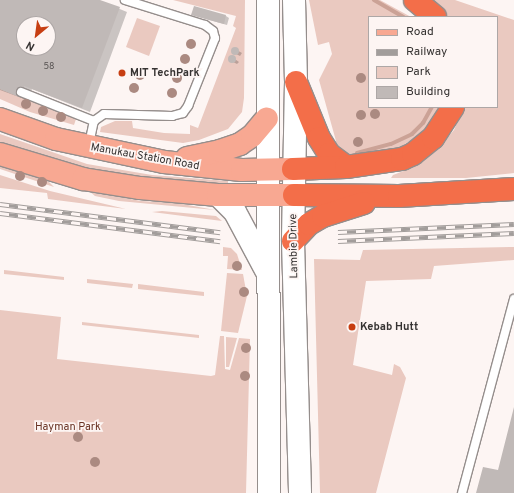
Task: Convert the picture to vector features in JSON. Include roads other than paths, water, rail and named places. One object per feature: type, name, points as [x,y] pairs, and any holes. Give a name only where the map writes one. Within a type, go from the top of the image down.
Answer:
[{"type":"highway","points":[[415,0],[434,16]]},
{"type":"highway","points":[[296,82],[319,138],[329,154],[346,167]]},
{"type":"highway","points":[[294,169],[346,167],[389,162],[413,154],[434,138],[453,108]]},
{"type":"highway","points":[[294,195],[384,195],[514,189]]},
{"type":"highway","points":[[293,240],[309,224],[323,216],[384,195]]},
{"type":"main road","points":[[268,0],[267,118],[269,493]]},
{"type":"main road","name":"Lambie Drive","points":[[294,0],[296,82],[293,240],[300,493]]},
{"type":"main road","points":[[164,162],[207,155],[240,144],[252,136],[267,118]]},
{"type":"main road","name":"Manukau Station Road","points":[[6,124],[88,147],[164,162],[224,169],[294,169]]},
{"type":"main road","points":[[0,154],[83,179],[140,188],[218,196],[294,195]]},
{"type":"main road","points":[[218,196],[235,212],[268,272]]},
{"type":"lane","points":[[88,147],[94,121],[104,114],[172,116],[183,113],[188,106],[215,38],[213,31],[205,25],[125,0]]},
{"type":"lane","points":[[22,92],[94,121]]},
{"type":"lane","points":[[462,493],[514,299]]},
{"type":"waterway","points":[[374,0],[401,16]]},
{"type":"waterway","points":[[357,153],[391,144],[412,134],[423,123],[431,108]]},
{"type":"railway","points":[[0,204],[220,232]]},
{"type":"railway","points":[[0,213],[220,241]]},
{"type":"railway","points":[[338,232],[514,224]]},
{"type":"railway","points":[[338,241],[514,233]]},
{"type":"place","name":"MIT TechPark","points":[[122,73]]},
{"type":"place","name":"Kebab Hutt","points":[[352,327]]},
{"type":"park label","name":"Hayman Park","points":[[68,427]]}]
